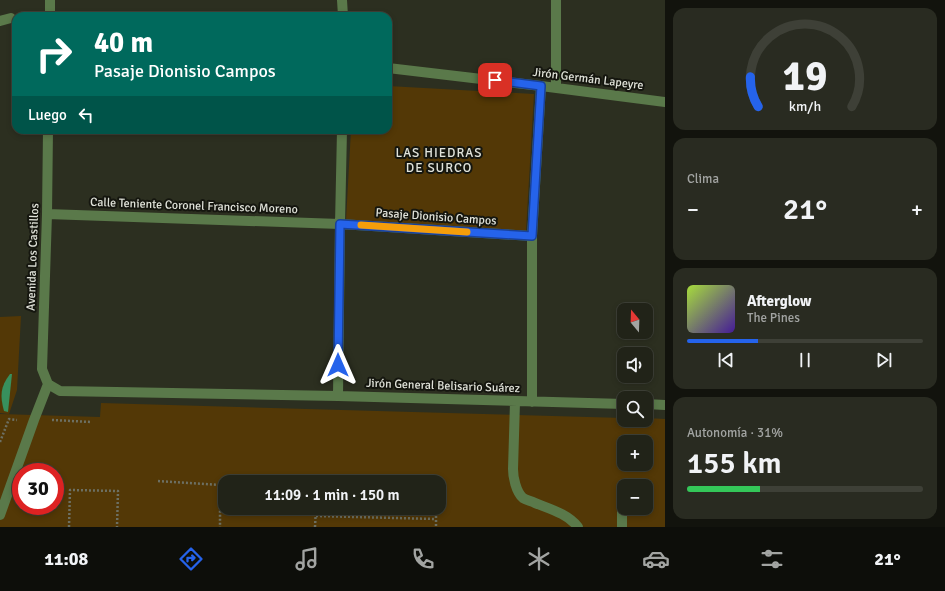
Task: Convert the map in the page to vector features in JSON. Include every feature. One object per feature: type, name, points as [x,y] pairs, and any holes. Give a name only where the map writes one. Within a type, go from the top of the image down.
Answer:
[{"type":"street","points":[[50,0],[50,12]]},
{"type":"street","points":[[342,0],[343,12]]},
{"type":"street","points":[[556,0],[556,88]]},
{"type":"street","points":[[0,21],[10,18]]},
{"type":"street","name":"Jirón Germán Lapeyre","points":[[392,68],[665,102]]},
{"type":"street","points":[[532,402],[532,236],[541,86]]},
{"type":"street","name":"Avenida Los Castillos","points":[[48,134],[42,369],[48,384]]},
{"type":"street","points":[[338,396],[342,134]]},
{"type":"street","name":"Calle Teniente Coronel Francisco Moreno","points":[[47,214],[340,224]]},
{"type":"street","name":"Pasaje Dionisio Campos","points":[[340,224],[532,236]]},
{"type":"street","points":[[0,515],[48,384]]},
{"type":"street","name":"Jirón General Belisario Suárez","points":[[48,384],[60,391],[338,396],[617,404]]},
{"type":"street","points":[[515,402],[513,478],[517,489],[523,498],[562,514],[575,522],[578,527]]},
{"type":"street","points":[[653,404],[665,405]]},
{"type":"street","points":[[622,515],[622,527]]},
{"type":"path","points":[[158,481],[220,485],[220,527]]},
{"type":"path","points":[[69,527],[70,490],[118,491],[117,527]]},
{"type":"path","points":[[436,515],[436,527]]},
{"type":"path","points":[[315,527],[316,516],[436,519]]},
{"type":"shaded area","points":[[392,86],[534,94],[526,231],[346,220],[351,134],[392,134]]},
{"type":"shaded area","points":[[21,316],[17,390],[9,414],[0,413],[0,317]]},
{"type":"shaded area","points":[[10,374],[12,374],[8,412],[4,411],[2,392],[4,383]]},
{"type":"shaded area","points":[[101,403],[617,418],[617,427],[653,427],[653,418],[665,419],[665,527],[0,527],[0,414],[100,417]]},
{"type":"slow traffic","points":[[361,225],[467,232]]},
{"type":"district","name":"LAS HIEDRAS DE SURCO","points":[[439,160]]},
{"type":"route","points":[[338,365],[340,224],[532,236],[541,86],[495,80]]}]
